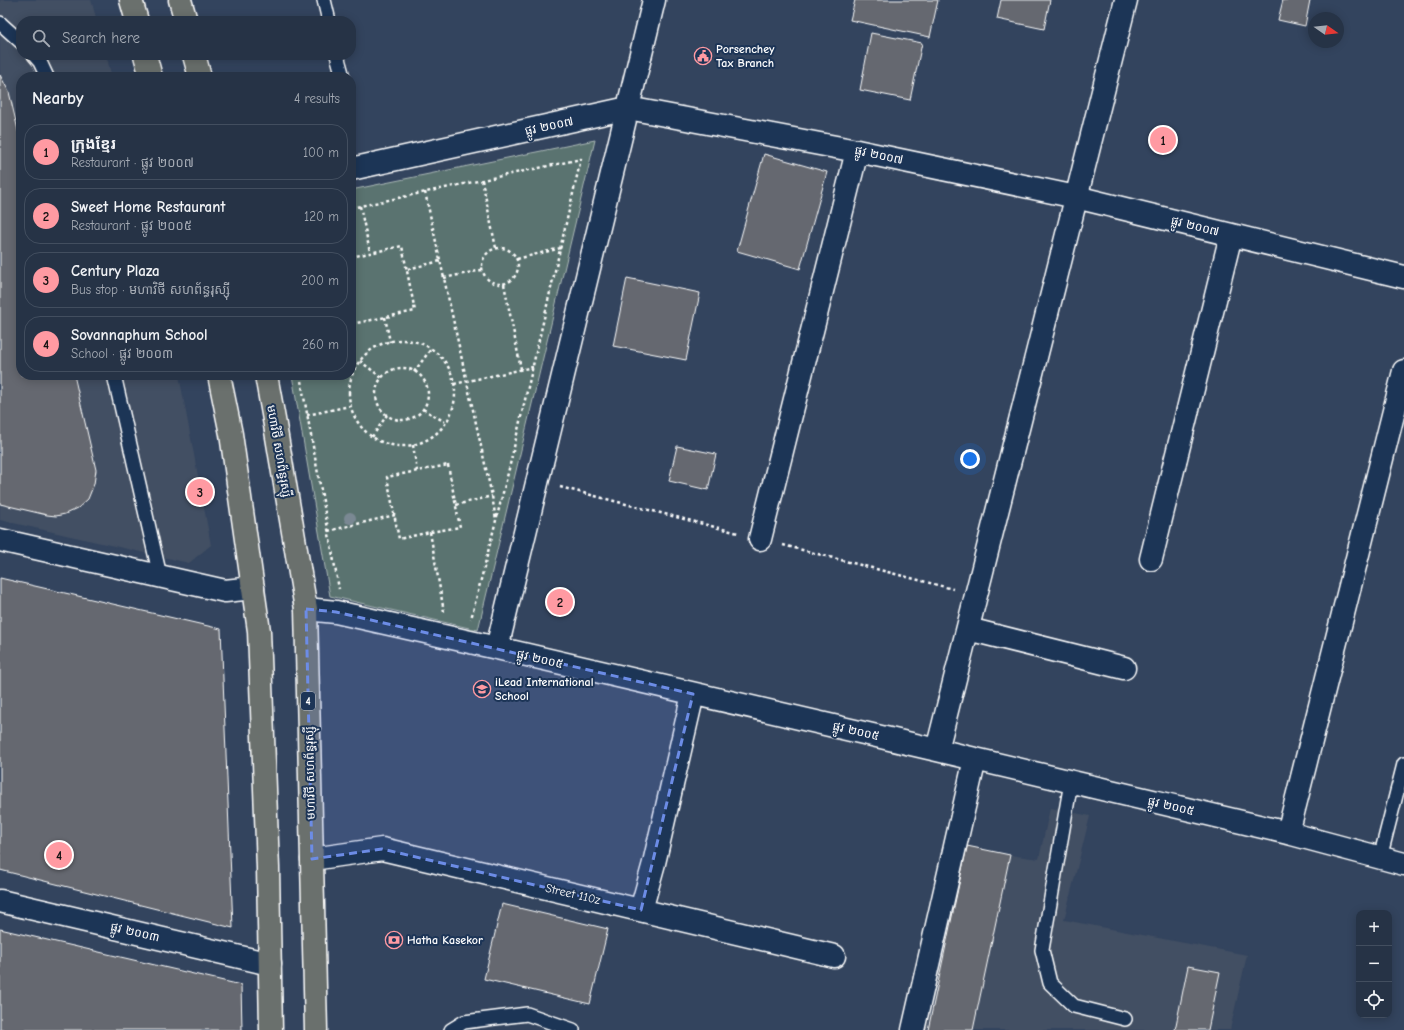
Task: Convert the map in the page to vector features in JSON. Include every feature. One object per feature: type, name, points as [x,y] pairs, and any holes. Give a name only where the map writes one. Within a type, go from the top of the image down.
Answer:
[{"type":"highway","points":[[132,0],[136,16]]},
{"type":"highway","points":[[180,0],[185,16]]},
{"type":"highway","points":[[147,60],[150,72]]},
{"type":"highway","points":[[195,60],[199,72]]},
{"type":"highway","points":[[220,380],[231,434],[259,631],[271,1030]]},
{"type":"highway","name":"មហាវិថី សហព័ន្ធរុស្ស៊ី","points":[[267,380],[276,425],[306,609],[316,1030]]},
{"type":"street","points":[[497,648],[654,0]]},
{"type":"street","points":[[937,750],[1126,0]]},
{"type":"street","name":"ផ្លូវ ២០០៧","points":[[356,168],[628,108],[857,151],[1076,197],[1404,277]]},
{"type":"street","points":[[760,539],[857,151]]},
{"type":"street","points":[[1151,559],[1231,235]]},
{"type":"street","points":[[1288,833],[1404,371]]},
{"type":"street","points":[[0,540],[225,591],[253,588]]},
{"type":"street","name":"ផ្លូវ ២០០៥","points":[[306,609],[336,612],[937,750],[1288,833],[1404,864]]},
{"type":"street","points":[[968,629],[1124,668]]},
{"type":"street","points":[[641,910],[654,863],[693,694]]},
{"type":"street","points":[[913,1030],[975,759]]},
{"type":"street","name":"Street 110z","points":[[312,859],[382,850],[834,956]]},
{"type":"street","name":"ផ្លូវ ២០០៣","points":[[0,901],[270,964]]},
{"type":"lane","points":[[324,0],[328,16]]},
{"type":"lane","points":[[0,23],[16,37]]},
{"type":"lane","points":[[38,60],[45,72]]},
{"type":"lane","points":[[338,60],[341,72]]},
{"type":"lane","points":[[115,380],[160,576]]},
{"type":"lane","points":[[1380,858],[1404,764]]},
{"type":"lane","points":[[1071,782],[1042,950],[1050,983],[1074,1006],[1126,1019]]},
{"type":"lane","points":[[451,1030],[464,1022],[527,1014],[573,1030]]},
{"type":"path","points":[[356,207],[581,159],[496,522],[470,622]]},
{"type":"path","points":[[482,180],[496,248]]},
{"type":"path","points":[[425,192],[492,496],[496,522]]},
{"type":"path","points":[[360,206],[370,252]]},
{"type":"path","points":[[356,256],[402,246],[416,311],[356,323]]},
{"type":"path","points":[[496,248],[505,248],[514,254],[516,259],[518,262],[517,271],[512,280],[504,284],[494,283],[486,278],[482,270],[483,260],[488,252],[496,248]]},
{"type":"path","points":[[516,259],[561,248]]},
{"type":"path","points":[[407,269],[440,261]]},
{"type":"path","points":[[444,278],[482,270]]},
{"type":"path","points":[[504,284],[521,369]]},
{"type":"path","points":[[385,317],[390,342]]},
{"type":"path","points":[[351,380],[349,389],[350,406],[355,418],[363,429],[372,437],[385,444],[399,446],[413,445],[428,440],[441,429],[450,416],[454,400],[454,384],[449,370],[442,358],[431,349],[418,343],[404,340],[390,342],[375,348],[360,361],[356,368]]},
{"type":"path","points":[[414,372],[431,349]]},
{"type":"path","points":[[360,361],[382,378]]},
{"type":"path","points":[[454,384],[533,367]]},
{"type":"path","points":[[401,368],[409,369],[414,372],[423,379],[427,387],[427,399],[422,409],[415,417],[407,420],[399,420],[387,415],[379,405],[376,397],[376,389],[382,378],[385,374],[401,368]]},
{"type":"path","points":[[301,380],[339,592]]},
{"type":"path","points":[[307,415],[350,406]]},
{"type":"path","points":[[422,409],[445,422]]},
{"type":"path","points":[[372,437],[387,415]]},
{"type":"path","points":[[413,445],[417,471]]},
{"type":"path","points":[[448,465],[460,527],[399,539],[387,477],[417,471],[448,465]]},
{"type":"path","points":[[456,505],[492,496]]},
{"type":"path","points":[[328,531],[395,515]]},
{"type":"path","points":[[430,532],[445,616]]},
{"type":"highlighted area","points":[[306,609],[336,612],[693,694],[641,910],[382,849],[312,859]]},
{"type":"shaded area","points":[[0,0],[91,0],[96,16],[16,16],[16,60],[107,60],[111,72],[16,72],[16,380],[180,380],[211,545],[189,563],[0,520]]},
{"type":"shaded area","points":[[1050,808],[1090,816],[1064,920],[1247,955],[1230,1030],[918,1030],[960,844],[1010,855],[1039,859]]},
{"type":"green space","points":[[595,140],[478,630],[330,596],[293,380],[356,380],[356,189]]},
{"type":"building","points":[[855,0],[938,0],[930,37],[850,20]]},
{"type":"building","points":[[1001,0],[1050,0],[1044,29],[997,19]]},
{"type":"building","points":[[1283,0],[1310,0],[1305,26],[1278,20]]},
{"type":"building","points":[[871,33],[922,43],[910,100],[860,90]]},
{"type":"building","points":[[0,75],[9,92],[16,122],[16,380],[75,380],[96,470],[94,484],[88,499],[78,508],[65,514],[56,516],[47,515],[0,504]]},
{"type":"building","points":[[764,154],[827,172],[800,269],[737,251]]},
{"type":"building","points":[[627,278],[700,293],[686,360],[613,346]]},
{"type":"building","points":[[677,446],[716,454],[708,490],[669,481]]},
{"type":"building","points":[[0,578],[221,629],[233,928],[0,870]]},
{"type":"building","points":[[967,846],[1010,855],[973,1030],[928,1030]]},
{"type":"building","points":[[502,904],[608,929],[590,1004],[484,979]]},
{"type":"building","points":[[0,929],[241,985],[242,1030],[0,1030]]},
{"type":"building","points":[[1188,966],[1220,972],[1208,1030],[1175,1030]]},
{"type":"place","name":"Porsenchey Tax Branch","points":[[703,56]]},
{"type":"place","name":"ក្រុងខ្មែរ","points":[[1163,140]]},
{"type":"place","name":"Century Plaza","points":[[200,492]]},
{"type":"place","name":"Sweet Home Restaurant","points":[[560,602]]},
{"type":"place","name":"iLead International School","points":[[482,689]]},
{"type":"place","name":"Sovannaphum School","points":[[59,855]]},
{"type":"place","name":"Hatha Kasekor","points":[[394,940]]}]
